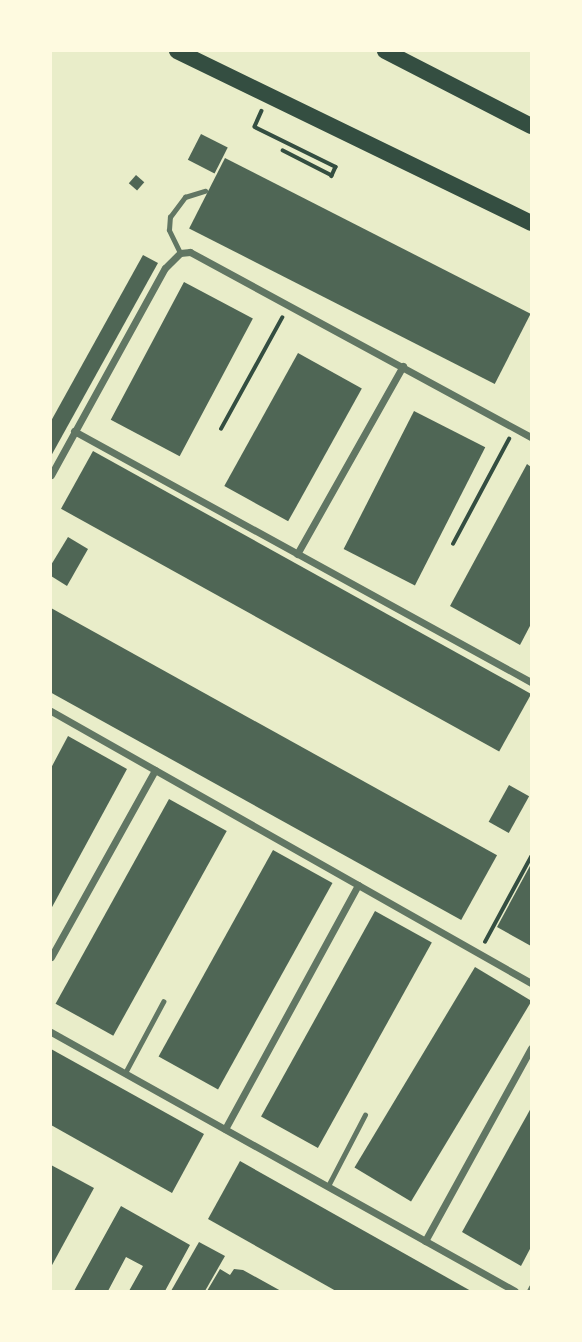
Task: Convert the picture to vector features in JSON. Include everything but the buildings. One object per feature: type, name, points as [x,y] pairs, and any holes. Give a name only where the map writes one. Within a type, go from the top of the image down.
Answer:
[{"type":"highway","points":[[385,51],[531,126]]},
{"type":"highway","points":[[177,52],[531,223]]},
{"type":"street","points":[[51,475],[165,268],[180,253],[200,255],[531,437]]},
{"type":"street","points":[[297,554],[403,366]]},
{"type":"street","points":[[74,431],[531,682]]},
{"type":"street","points":[[51,711],[531,983]]},
{"type":"street","points":[[51,957],[155,770]]},
{"type":"street","points":[[225,1129],[358,885]]},
{"type":"street","points":[[51,1032],[514,1291]]},
{"type":"street","points":[[425,1241],[531,1048]]},
{"type":"lane","points":[[180,253],[169,230],[170,218],[185,197],[205,191]]},
{"type":"lane","points":[[125,1073],[163,1002]]},
{"type":"lane","points":[[327,1187],[365,1115]]},
{"type":"path","points":[[268,96],[255,127],[337,167],[332,176],[283,150]]},
{"type":"path","points":[[221,429],[290,304]]},
{"type":"path","points":[[453,544],[515,428]]},
{"type":"path","points":[[479,953],[531,857]]}]
